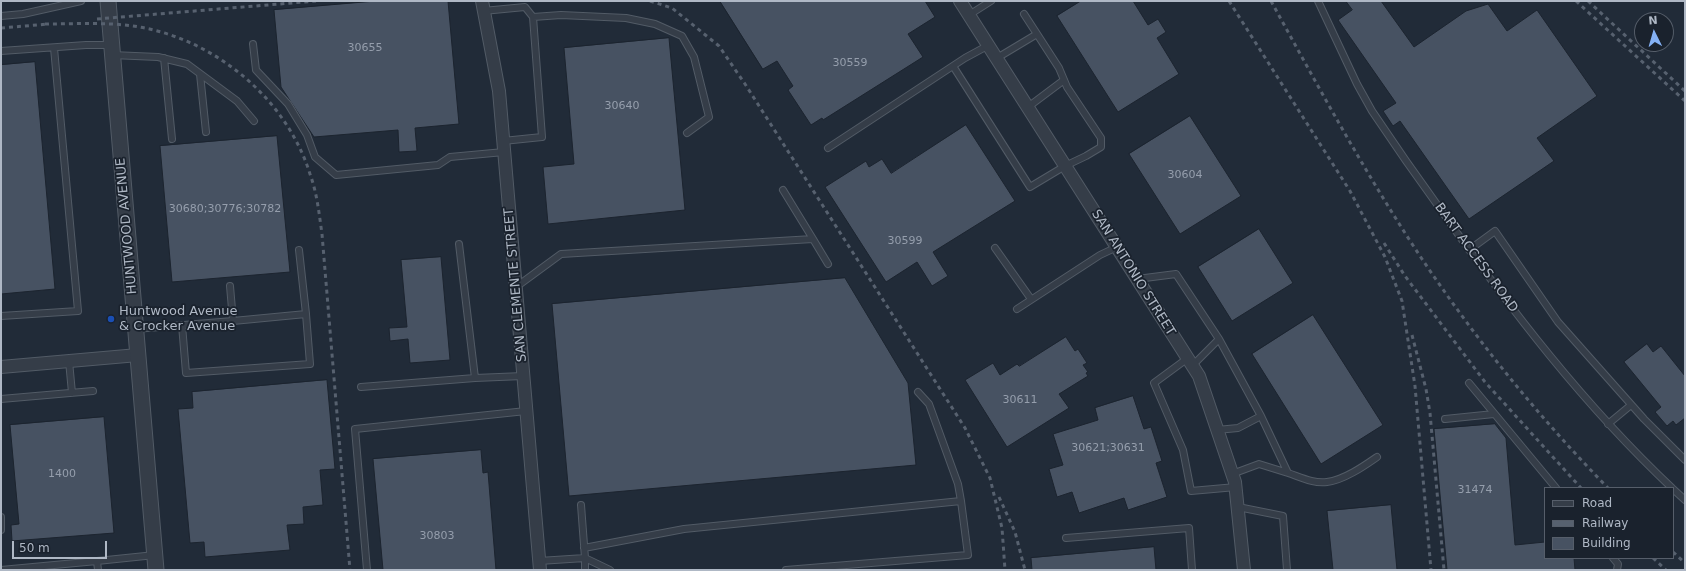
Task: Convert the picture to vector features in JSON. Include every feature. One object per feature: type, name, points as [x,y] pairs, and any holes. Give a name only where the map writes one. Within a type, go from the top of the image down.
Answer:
[{"type":"street","name":"HUNTWOOD AVENUE","points":[[108,1],[156,563]]},
{"type":"street","name":"SAN ANTONIO STREET","points":[[960,1],[1199,376],[1236,487],[1244,570]]},
{"type":"street","name":"SAN CLEMENTE STREET","points":[[482,6],[499,91],[540,566]]},
{"type":"street","points":[[1,367],[138,355]]},
{"type":"lane","points":[[1,16],[23,14],[81,1]]},
{"type":"lane","points":[[969,14],[991,1]]},
{"type":"lane","name":"BART ACCESS ROAD","points":[[1318,1],[1366,101],[1469,250],[1527,328],[1608,424],[1671,487]]},
{"type":"lane","points":[[253,44],[256,70],[288,104],[307,135],[315,158],[336,175],[438,165],[450,157],[542,137],[533,17],[525,7],[482,6]]},
{"type":"lane","points":[[953,66],[1030,187],[1100,147],[1101,138],[1064,80],[1059,68],[1024,14]]},
{"type":"lane","points":[[533,17],[561,15],[626,18],[655,24],[682,36],[694,57],[709,118],[687,133]]},
{"type":"lane","points":[[996,58],[1037,34]]},
{"type":"lane","points":[[1,51],[86,45],[164,58],[187,64],[237,101],[254,121]]},
{"type":"lane","points":[[828,148],[953,66],[989,46]]},
{"type":"lane","points":[[1,316],[78,311],[54,48]]},
{"type":"lane","points":[[164,58],[172,140]]},
{"type":"lane","points":[[200,74],[206,132]]},
{"type":"lane","points":[[1028,107],[1064,80]]},
{"type":"lane","points":[[783,190],[828,264]]},
{"type":"lane","points":[[1469,250],[1495,231],[1558,322],[1631,405],[1685,460]]},
{"type":"lane","points":[[516,287],[561,254],[813,239]]},
{"type":"lane","points":[[459,244],[475,378]]},
{"type":"lane","points":[[1017,308],[1100,255],[1117,247]]},
{"type":"lane","points":[[995,248],[1031,299]]},
{"type":"lane","points":[[182,325],[186,373],[310,364],[299,250]]},
{"type":"lane","points":[[1137,279],[1176,274],[1219,339],[1261,416],[1288,473]]},
{"type":"lane","points":[[230,286],[234,321]]},
{"type":"lane","points":[[135,329],[306,314]]},
{"type":"lane","points":[[1219,339],[1190,362],[1154,384],[1183,450],[1191,491],[1236,487]]},
{"type":"lane","points":[[69,361],[72,393]]},
{"type":"lane","points":[[361,387],[475,378],[523,376]]},
{"type":"lane","points":[[1469,383],[1555,487]]},
{"type":"lane","points":[[1,399],[93,391]]},
{"type":"lane","points":[[786,570],[968,555],[958,484],[928,404],[918,392]]},
{"type":"lane","points":[[1608,424],[1631,405]]},
{"type":"lane","points":[[366,570],[355,429],[526,411]]},
{"type":"lane","points":[[1445,419],[1494,414]]},
{"type":"lane","points":[[1217,430],[1238,428],[1261,416]]},
{"type":"lane","points":[[1232,474],[1259,464],[1310,480],[1327,482],[1355,472],[1377,457]]},
{"type":"lane","name":"BART ACCESS ROAD","points":[[1674,490],[1685,500]]},
{"type":"lane","points":[[584,548],[684,529],[961,501]]},
{"type":"lane","points":[[581,505],[586,570]]},
{"type":"lane","points":[[1238,507],[1282,516],[1287,570]]},
{"type":"lane","points":[[1,517],[1,530]]},
{"type":"lane","points":[[1066,538],[1189,528],[1192,570]]},
{"type":"lane","points":[[540,566],[585,558],[610,570]]},
{"type":"lane","points":[[1614,559],[1618,564],[1617,570]]},
{"type":"lane","points":[[97,561],[98,570]]},
{"type":"lane","points":[[1,570],[97,561],[156,563]]},
{"type":"building","points":[[376,1],[448,1],[459,124],[415,128],[417,151],[399,152],[398,130],[314,137],[281,87],[274,10]]},
{"type":"building","points":[[720,1],[925,1],[935,17],[908,34],[923,57],[823,120],[822,118],[811,125],[788,90],[793,86],[777,61],[763,69]]},
{"type":"building","points":[[1081,1],[1133,1],[1148,25],[1158,19],[1166,32],[1157,38],[1179,74],[1118,112],[1057,16]]},
{"type":"building","points":[[1346,1],[1381,1],[1414,47],[1466,11],[1488,4],[1507,31],[1537,10],[1597,96],[1537,138],[1554,161],[1469,219],[1400,121],[1393,126],[1383,111],[1396,103],[1338,20],[1352,10]]},
{"type":"building","points":[[669,38],[685,210],[548,224],[543,167],[574,164],[564,48]]},
{"type":"building","points":[[35,62],[55,289],[1,294],[1,65]]},
{"type":"building","points":[[1190,116],[1241,196],[1180,234],[1129,154]]},
{"type":"building","points":[[966,125],[1015,201],[933,252],[948,276],[932,286],[917,262],[886,282],[825,187],[866,161],[869,167],[882,159],[891,173]]},
{"type":"building","points":[[277,136],[290,272],[172,282],[160,146]]},
{"type":"building","points":[[1259,229],[1293,283],[1232,321],[1198,267]]},
{"type":"building","points":[[441,257],[450,360],[410,363],[408,339],[390,341],[389,328],[407,327],[401,260]]},
{"type":"building","points":[[845,278],[908,383],[916,465],[569,496],[552,304]]},
{"type":"building","points":[[1313,315],[1383,425],[1321,464],[1252,354]]},
{"type":"building","points":[[1066,337],[1075,351],[1078,349],[1087,363],[1083,365],[1088,372],[1086,373],[1088,376],[1059,394],[1069,408],[1007,447],[965,380],[993,363],[1000,375],[1017,364],[1019,366]]},
{"type":"building","points":[[1647,344],[1653,352],[1661,346],[1685,376],[1685,418],[1676,425],[1673,421],[1667,426],[1655,412],[1661,407],[1624,362]]},
{"type":"building","points":[[327,380],[335,469],[320,470],[323,505],[303,507],[304,524],[287,525],[290,550],[205,557],[204,542],[190,543],[178,409],[193,408],[192,392]]},
{"type":"building","points":[[1133,396],[1144,429],[1151,427],[1162,461],[1156,463],[1167,497],[1128,510],[1124,498],[1079,513],[1072,492],[1057,497],[1049,469],[1063,465],[1053,434],[1098,420],[1095,408]]},
{"type":"building","points":[[104,417],[114,533],[12,541],[11,525],[19,524],[10,425]]},
{"type":"building","points":[[1495,424],[1506,438],[1515,545],[1544,542],[1544,559],[1574,559],[1575,570],[1447,570],[1434,429]]},
{"type":"building","points":[[481,450],[483,473],[488,472],[496,570],[383,570],[373,459]]},
{"type":"building","points":[[1391,505],[1397,570],[1333,570],[1327,511]]},
{"type":"building","points":[[1154,547],[1156,570],[1032,570],[1031,558]]},
{"type":"railway","points":[[97,19],[316,1]]},
{"type":"railway","points":[[650,1],[672,8],[719,46],[745,84],[965,428],[990,478],[1002,528],[1005,570]]},
{"type":"railway","points":[[1229,1],[1350,191],[1385,257],[1402,301],[1415,386],[1431,570]]},
{"type":"railway","points":[[1271,1],[1387,205],[1451,301],[1475,334],[1526,397],[1607,487]]},
{"type":"railway","points":[[1576,1],[1685,101]]},
{"type":"railway","points":[[1588,1],[1685,91]]},
{"type":"railway","points":[[45,24],[100,24],[133,26],[162,32],[191,43],[217,57],[242,75],[264,96],[283,120],[299,146],[310,174],[318,203],[322,234],[350,570]]},
{"type":"railway","points":[[1,28],[49,24]]},
{"type":"railway","points":[[1384,243],[1405,276],[1485,382],[1580,487]]},
{"type":"railway","points":[[1412,335],[1426,389],[1430,413],[1444,570]]},
{"type":"railway","points":[[999,497],[1015,532],[1025,570]]},
{"type":"railway","points":[[1674,553],[1685,563]]},
{"type":"railway","points":[[1654,559],[1666,570]]},
{"type":"place","name":"Huntwood Avenue & Crocker Avenue","points":[[111,319]]}]
